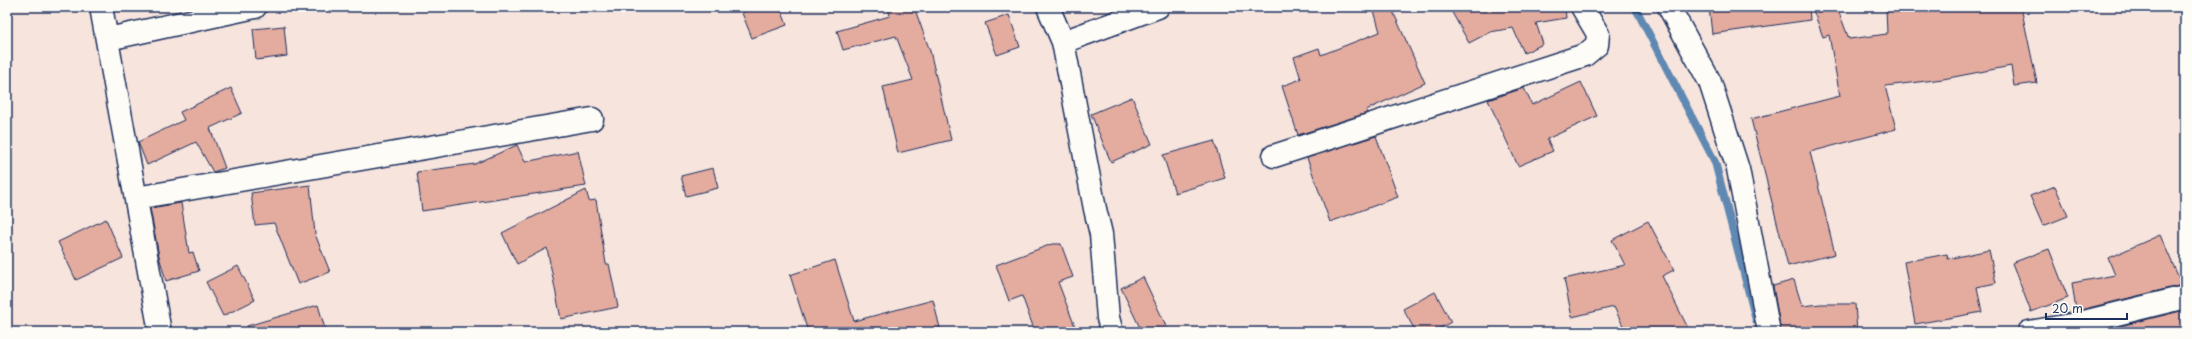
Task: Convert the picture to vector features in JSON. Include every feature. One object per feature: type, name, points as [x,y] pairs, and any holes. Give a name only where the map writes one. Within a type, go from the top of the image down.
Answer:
[{"type":"street","points":[[100,7],[108,39],[160,332]]},
{"type":"street","points":[[108,39],[255,7]]},
{"type":"street","points":[[1048,7],[1063,42],[1101,234],[1108,318],[1112,332]]},
{"type":"street","points":[[1063,42],[1158,7]]},
{"type":"street","points":[[1274,156],[1585,55],[1597,45],[1598,34],[1582,7]]},
{"type":"street","points":[[1669,7],[1710,82],[1738,169],[1769,332]]},
{"type":"street","points":[[136,198],[592,119]]},
{"type":"street","points":[[2028,332],[2077,328],[2185,297]]},
{"type":"building","points":[[756,7],[780,7],[787,25],[752,38],[742,13]]},
{"type":"building","points":[[888,7],[914,7],[930,51],[951,140],[898,153],[883,87],[913,80],[896,36],[843,50],[837,31],[890,16]]},
{"type":"building","points":[[1373,7],[1391,7],[1425,83],[1366,110],[1367,113],[1298,135],[1282,86],[1301,79],[1294,57],[1319,48],[1321,55],[1380,32]]},
{"type":"building","points":[[1449,7],[1565,7],[1566,18],[1536,23],[1543,44],[1524,53],[1513,28],[1490,32],[1469,43]]},
{"type":"building","points":[[1709,7],[1809,7],[1810,20],[1712,34]]},
{"type":"building","points":[[1812,7],[1837,7],[1849,39],[1887,34],[1886,7],[2021,7],[2037,83],[2014,86],[2011,66],[1943,79],[1885,86],[1896,129],[1810,152],[1835,254],[1788,266],[1751,119],[1840,96],[1829,35],[1823,37]]},
{"type":"building","points":[[1009,15],[1020,47],[997,55],[985,23]]},
{"type":"building","points":[[284,26],[287,56],[256,60],[253,29]]},
{"type":"building","points":[[1581,82],[1597,116],[1547,139],[1553,151],[1518,166],[1488,100],[1524,88],[1532,105]]},
{"type":"building","points":[[231,88],[242,113],[210,128],[225,168],[213,172],[196,142],[147,165],[138,142],[184,120],[180,112]]},
{"type":"building","points":[[1132,97],[1152,144],[1111,162],[1091,114]]},
{"type":"building","points":[[1376,136],[1398,197],[1330,222],[1307,158]]},
{"type":"building","points":[[1214,141],[1225,178],[1175,193],[1163,155]]},
{"type":"building","points":[[517,145],[525,162],[578,151],[586,186],[422,211],[417,172],[475,164]]},
{"type":"building","points":[[713,168],[718,188],[686,196],[681,176]]},
{"type":"building","points":[[310,185],[315,234],[330,272],[298,284],[274,223],[255,225],[251,193]]},
{"type":"building","points":[[2055,186],[2068,216],[2043,226],[2030,196]]},
{"type":"building","points":[[586,190],[589,201],[596,200],[606,264],[609,264],[618,307],[561,319],[547,248],[517,264],[502,233]]},
{"type":"building","points":[[181,203],[189,253],[193,252],[199,271],[166,281],[159,256],[150,208]]},
{"type":"building","points":[[106,219],[123,258],[76,280],[58,242]]},
{"type":"building","points":[[1648,221],[1674,270],[1662,276],[1690,332],[1626,332],[1614,307],[1572,317],[1564,279],[1625,265],[1612,240]]},
{"type":"building","points":[[2160,235],[2182,285],[2076,311],[2072,283],[2115,275],[2108,258]]},
{"type":"building","points":[[1052,244],[1061,244],[1073,277],[1058,282],[1077,332],[1035,332],[1022,296],[1009,301],[996,265]]},
{"type":"building","points":[[2049,249],[2068,298],[2031,312],[2012,263]]},
{"type":"building","points":[[1989,250],[1996,283],[1977,287],[1982,312],[1915,324],[1904,262],[1947,254],[1948,259]]},
{"type":"building","points":[[835,260],[854,321],[933,300],[941,332],[808,332],[790,275]]},
{"type":"building","points":[[238,266],[255,300],[223,316],[206,282]]},
{"type":"building","points":[[1143,277],[1169,332],[1142,332],[1121,288]]},
{"type":"building","points":[[1794,280],[1802,306],[1821,304],[1855,304],[1857,332],[1781,332],[1773,286]]},
{"type":"building","points":[[1435,292],[1451,322],[1433,332],[1416,332],[1403,309]]},
{"type":"building","points":[[318,305],[326,332],[248,332],[247,326]]},
{"type":"building","points":[[2185,310],[2185,332],[2096,332]]},
{"type":"waterway","points":[[1635,7],[1715,162],[1756,320]]}]
